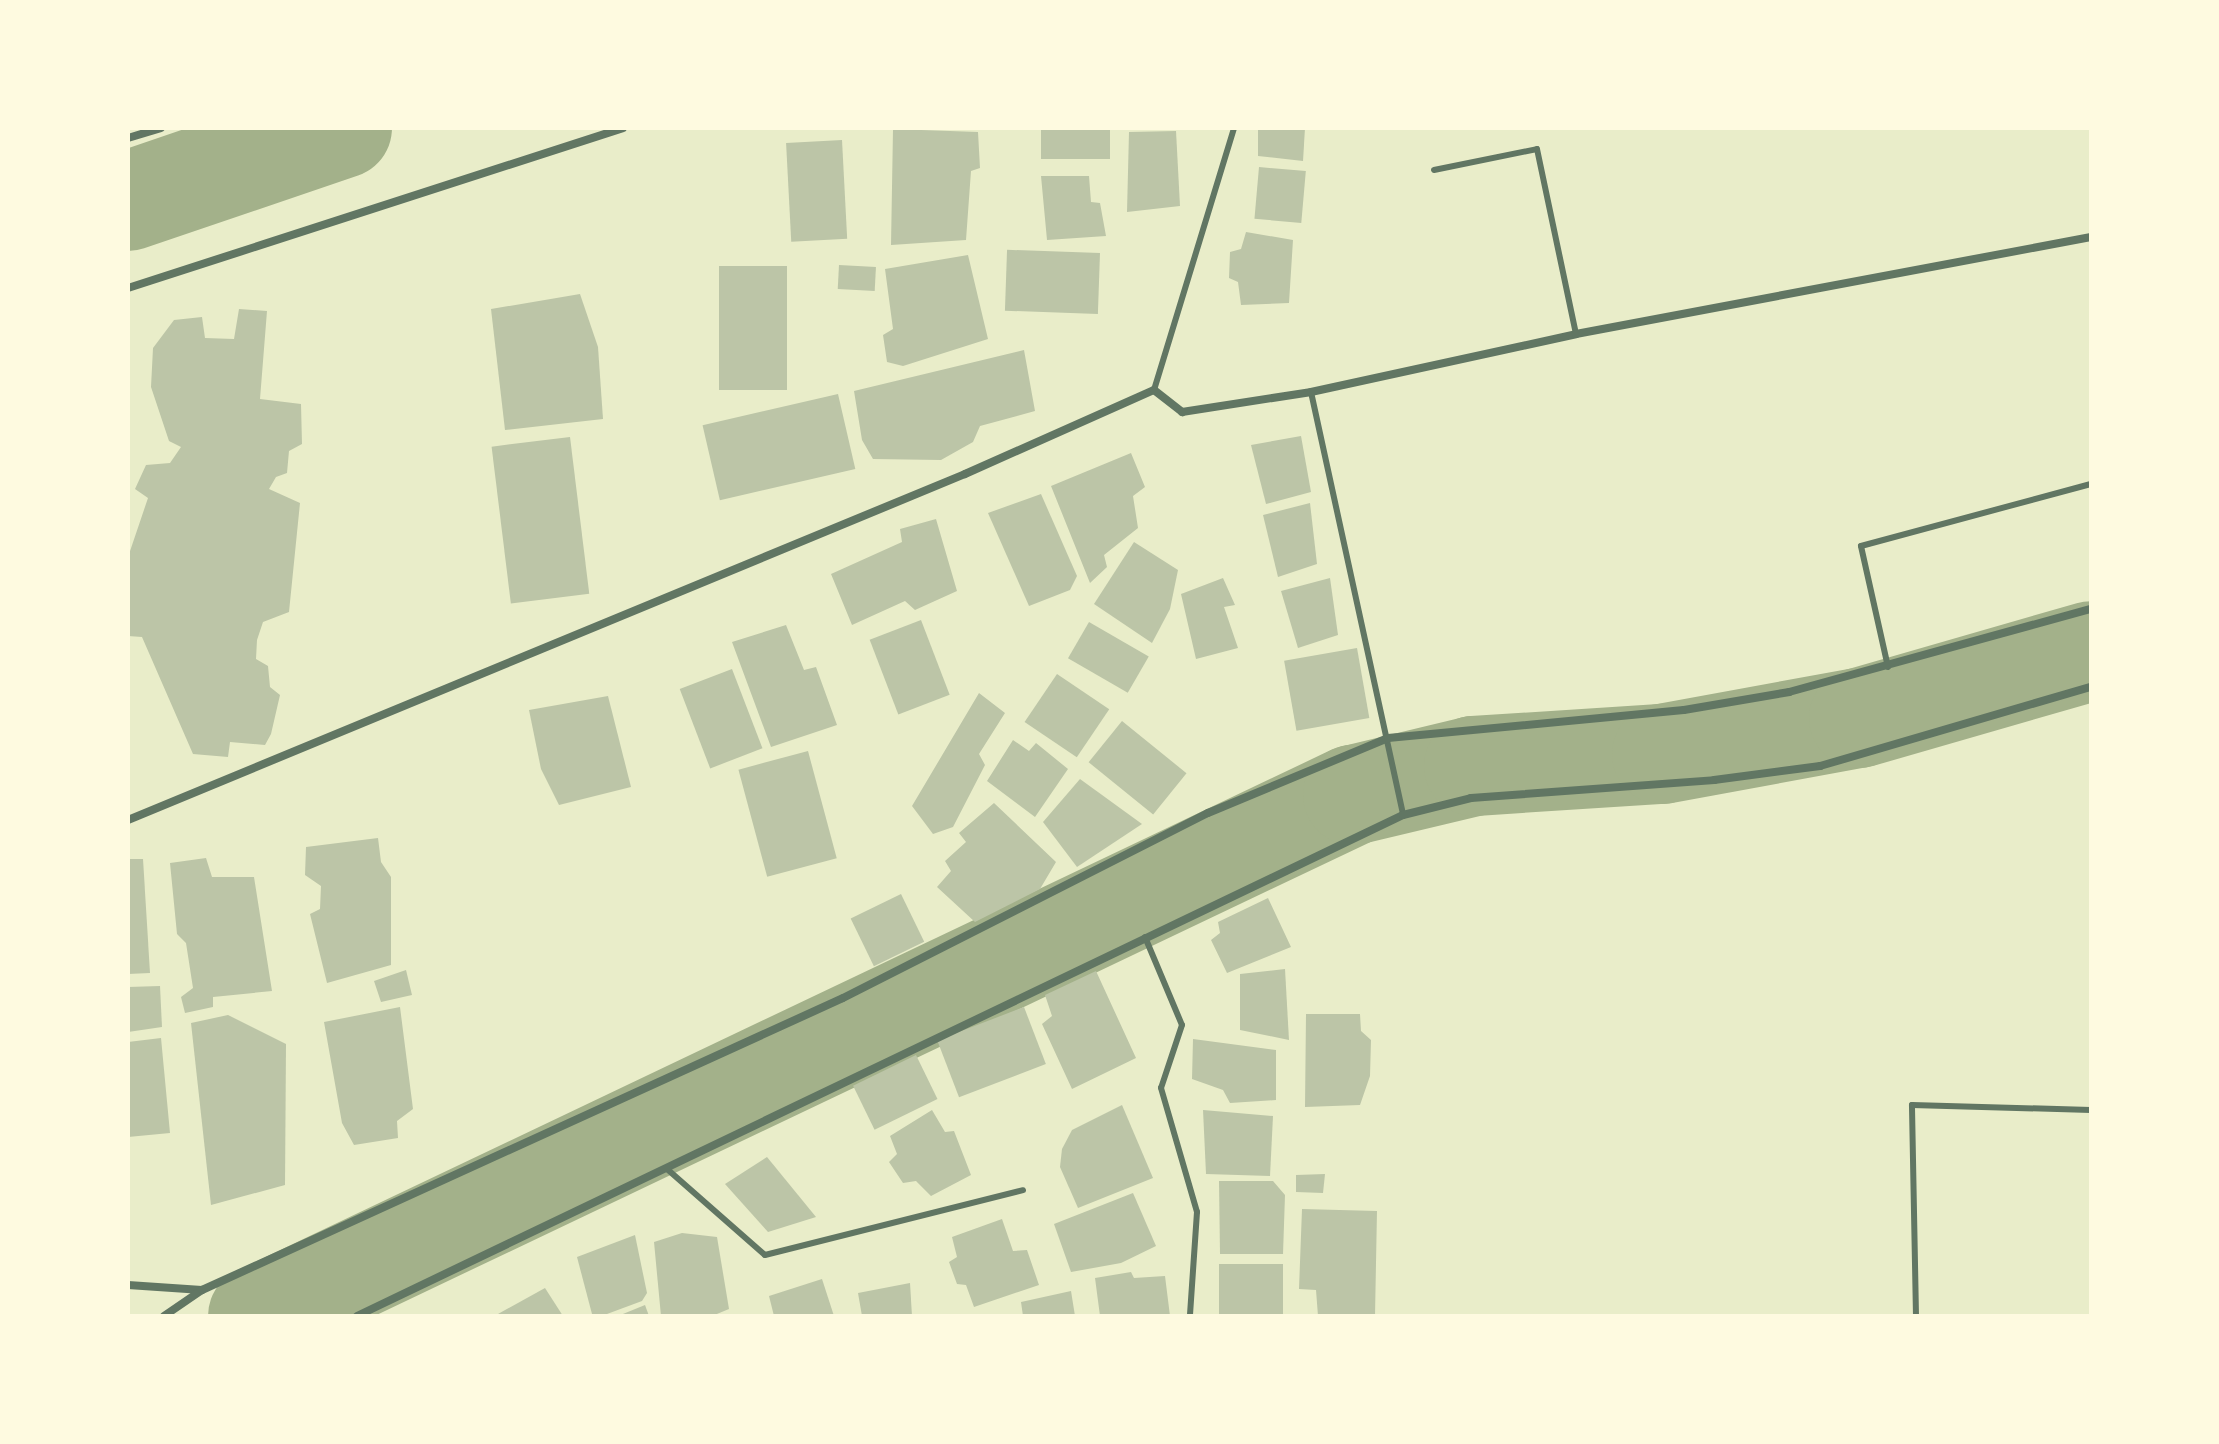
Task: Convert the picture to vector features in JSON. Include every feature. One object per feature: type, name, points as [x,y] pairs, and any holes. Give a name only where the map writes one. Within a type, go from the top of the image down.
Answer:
[{"type":"street","points":[[128,138],[160,128]]},
{"type":"street","points":[[128,288],[623,128]]},
{"type":"street","points":[[128,820],[965,474],[1154,390],[1182,412],[1311,392],[1576,334],[2091,237]]},
{"type":"street","points":[[164,1316],[202,1290],[843,998],[1208,813],[1388,738],[1684,710],[1888,667],[2091,609]]},
{"type":"street","points":[[357,1316],[1403,815],[1471,798],[1714,780],[1820,766],[2091,687]]},
{"type":"street","points":[[128,1285],[202,1290]]},
{"type":"lane","points":[[1154,390],[1234,128]]},
{"type":"lane","points":[[1434,170],[1537,149],[1576,334]]},
{"type":"lane","points":[[1311,392],[1403,815]]},
{"type":"lane","points":[[1888,667],[1861,546],[2091,484]]},
{"type":"lane","points":[[1145,937],[1182,1025],[1161,1088],[1197,1212],[1190,1316]]},
{"type":"lane","points":[[1916,1316],[1912,1105],[2091,1110]]},
{"type":"lane","points":[[667,1169],[765,1255],[1023,1190]]},
{"type":"building","points":[[1041,128],[1110,128],[1110,159],[1041,159]]},
{"type":"building","points":[[1258,128],[1305,128],[1303,161],[1258,156]]},
{"type":"building","points":[[893,129],[978,132],[980,168],[971,171],[966,240],[891,245]]},
{"type":"building","points":[[1176,131],[1180,206],[1127,212],[1129,132]]},
{"type":"building","points":[[842,140],[847,239],[791,242],[786,143]]},
{"type":"building","points":[[1259,167],[1306,171],[1301,223],[1254,219]]},
{"type":"building","points":[[1041,176],[1089,176],[1091,202],[1100,203],[1106,236],[1047,240]]},
{"type":"building","points":[[1246,232],[1293,240],[1289,303],[1241,305],[1238,282],[1229,278],[1230,252],[1241,249]]},
{"type":"building","points":[[1007,250],[1100,253],[1098,314],[1005,311]]},
{"type":"building","points":[[968,255],[988,339],[903,366],[887,362],[883,335],[893,329],[885,269]]},
{"type":"building","points":[[839,265],[876,267],[875,291],[838,289]]},
{"type":"building","points":[[719,266],[787,266],[787,390],[719,390]]},
{"type":"building","points":[[580,294],[598,347],[603,419],[505,430],[491,309]]},
{"type":"building","points":[[239,309],[267,311],[260,399],[301,404],[302,444],[289,451],[287,473],[276,477],[269,489],[300,503],[289,612],[263,622],[257,640],[256,659],[268,666],[270,687],[280,695],[271,734],[265,745],[230,742],[228,757],[193,754],[142,637],[128,636],[128,557],[148,498],[135,489],[146,465],[170,463],[181,447],[169,441],[151,387],[153,348],[174,320],[202,317],[205,338],[234,339]]},
{"type":"building","points":[[1024,350],[1035,411],[980,426],[973,442],[941,460],[873,459],[862,440],[854,391]]},
{"type":"building","points":[[838,394],[855,469],[720,500],[703,425]]},
{"type":"building","points":[[1301,436],[1311,492],[1266,504],[1251,445]]},
{"type":"building","points":[[570,437],[589,594],[511,603],[492,447]]},
{"type":"building","points":[[1131,453],[1145,487],[1133,496],[1138,528],[1104,555],[1107,567],[1090,583],[1051,486]]},
{"type":"building","points":[[1041,494],[1077,576],[1070,590],[1029,606],[988,513]]},
{"type":"building","points":[[1310,503],[1317,564],[1278,577],[1263,515]]},
{"type":"building","points":[[936,519],[957,591],[915,610],[905,601],[852,625],[831,574],[902,542],[900,529]]},
{"type":"building","points":[[1134,542],[1178,570],[1170,609],[1152,643],[1094,604]]},
{"type":"building","points":[[1223,578],[1235,605],[1224,607],[1238,648],[1196,659],[1181,594]]},
{"type":"building","points":[[1330,578],[1338,635],[1298,648],[1281,591]]},
{"type":"building","points":[[921,620],[950,695],[898,714],[870,640]]},
{"type":"building","points":[[1089,622],[1149,656],[1128,693],[1068,658]]},
{"type":"building","points":[[786,625],[804,670],[816,667],[837,725],[771,747],[732,642]]},
{"type":"building","points":[[1357,648],[1369,718],[1296,731],[1284,661]]},
{"type":"building","points":[[732,669],[762,748],[710,768],[680,689]]},
{"type":"building","points":[[1057,674],[1109,709],[1077,757],[1025,722]]},
{"type":"building","points":[[979,693],[1005,713],[979,754],[985,765],[953,827],[933,834],[912,806]]},
{"type":"building","points":[[608,696],[631,787],[559,805],[541,769],[529,710]]},
{"type":"building","points":[[1122,721],[1187,773],[1153,814],[1089,762]]},
{"type":"building","points":[[1013,740],[1029,751],[1036,743],[1068,769],[1035,817],[987,781]]},
{"type":"building","points":[[808,751],[837,858],[767,877],[738,770]]},
{"type":"building","points":[[1080,779],[1142,824],[1077,867],[1043,822]]},
{"type":"building","points":[[994,803],[1056,862],[1040,889],[975,922],[937,887],[951,871],[945,861],[966,842],[959,833]]},
{"type":"building","points":[[378,838],[381,862],[391,877],[391,965],[327,983],[310,914],[320,909],[321,886],[305,875],[306,847]]},
{"type":"building","points":[[206,858],[212,877],[254,877],[272,991],[213,997],[213,1007],[185,1013],[181,997],[193,988],[186,943],[177,934],[170,863]]},
{"type":"building","points":[[128,859],[143,859],[150,973],[128,974]]},
{"type":"building","points":[[901,894],[924,942],[874,966],[851,919]]},
{"type":"building","points":[[1268,898],[1291,947],[1227,973],[1211,940],[1220,933],[1218,922]]},
{"type":"building","points":[[1285,969],[1289,1040],[1240,1030],[1240,974]]},
{"type":"building","points":[[406,970],[412,995],[381,1002],[374,981]]},
{"type":"building","points":[[1096,971],[1136,1058],[1072,1089],[1042,1024],[1052,1016],[1045,995]]},
{"type":"building","points":[[160,986],[162,1027],[128,1032],[128,987]]},
{"type":"building","points":[[400,1007],[413,1109],[397,1121],[398,1138],[354,1145],[342,1123],[324,1022]]},
{"type":"building","points":[[1024,1007],[1046,1064],[959,1097],[937,1040]]},
{"type":"building","points":[[1306,1014],[1360,1014],[1361,1031],[1371,1040],[1370,1076],[1360,1105],[1305,1107]]},
{"type":"building","points":[[228,1015],[286,1044],[285,1185],[211,1205],[191,1023]]},
{"type":"building","points":[[161,1038],[170,1133],[128,1137],[128,1042]]},
{"type":"building","points":[[1193,1039],[1276,1050],[1276,1100],[1230,1103],[1223,1090],[1192,1079]]},
{"type":"building","points":[[916,1055],[937,1099],[875,1130],[853,1086]]},
{"type":"building","points":[[1122,1105],[1153,1178],[1078,1208],[1060,1167],[1062,1149],[1072,1130]]},
{"type":"building","points":[[932,1110],[945,1132],[954,1131],[971,1175],[931,1196],[916,1181],[903,1183],[889,1162],[897,1154],[890,1136]]},
{"type":"building","points":[[1203,1110],[1273,1116],[1270,1176],[1206,1174]]},
{"type":"building","points":[[767,1157],[816,1217],[768,1232],[725,1184]]},
{"type":"building","points":[[1325,1174],[1323,1193],[1296,1192],[1296,1175]]},
{"type":"building","points":[[1219,1181],[1273,1181],[1285,1195],[1283,1254],[1220,1254]]},
{"type":"building","points":[[1133,1193],[1156,1246],[1121,1263],[1071,1272],[1054,1224]]},
{"type":"building","points":[[1302,1209],[1377,1211],[1375,1316],[1318,1316],[1316,1290],[1299,1289]]},
{"type":"building","points":[[1002,1219],[1013,1251],[1027,1250],[1039,1285],[974,1307],[966,1285],[957,1284],[949,1262],[957,1257],[952,1237]]},
{"type":"building","points":[[682,1233],[717,1237],[729,1309],[712,1316],[661,1316],[654,1242]]},
{"type":"building","points":[[635,1235],[647,1293],[642,1301],[607,1314],[592,1314],[577,1257]]},
{"type":"building","points":[[1219,1264],[1283,1264],[1283,1316],[1219,1316]]},
{"type":"building","points":[[1131,1272],[1134,1278],[1165,1276],[1170,1316],[1100,1316],[1095,1278]]},
{"type":"building","points":[[822,1279],[834,1316],[774,1316],[769,1296]]},
{"type":"building","points":[[910,1283],[912,1316],[862,1316],[858,1293]]},
{"type":"building","points":[[545,1288],[563,1316],[499,1316],[498,1314]]},
{"type":"building","points":[[1071,1291],[1075,1316],[1023,1316],[1021,1302]]},
{"type":"building","points":[[645,1305],[649,1316],[618,1316]]},
{"type":"waterway","points":[[128,201],[342,128]]},
{"type":"waterway","points":[[258,1316],[1353,795],[1474,766],[1662,754],[1859,718],[2091,651]]}]
